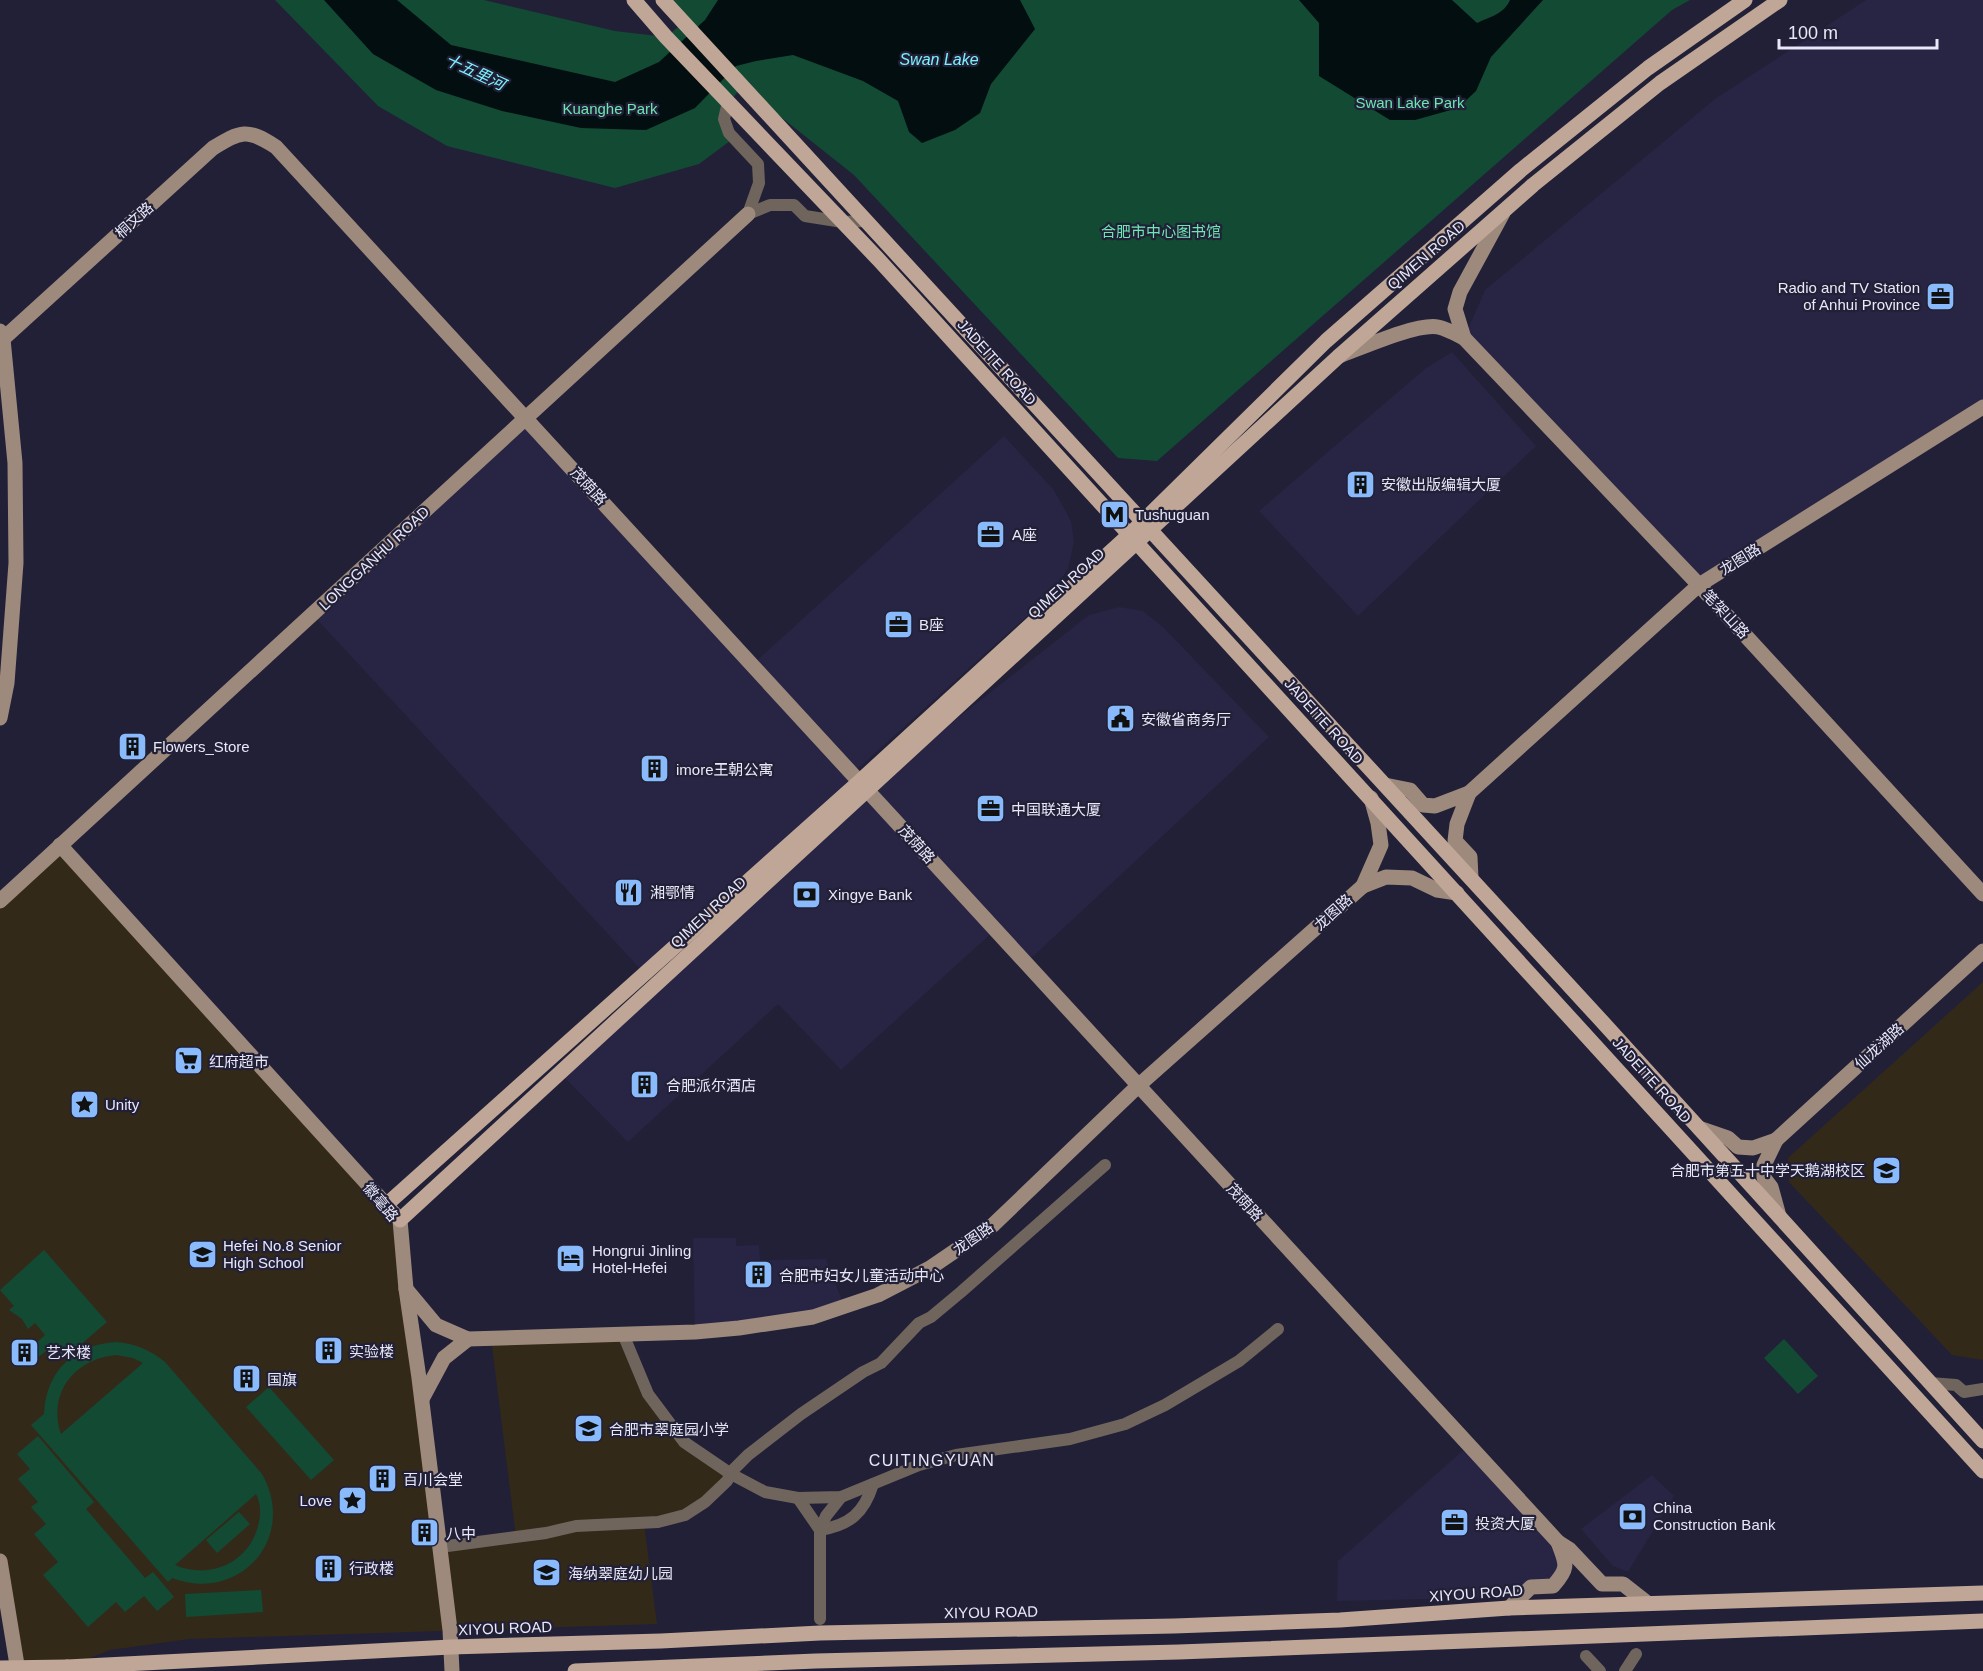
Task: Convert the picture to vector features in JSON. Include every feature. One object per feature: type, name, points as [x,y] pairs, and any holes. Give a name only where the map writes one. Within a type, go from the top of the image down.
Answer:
[{"type":"main road","name":"JADEITE ROAD","points":[[634,0],[666,37],[843,222],[1983,1471]]},
{"type":"main road","name":"JADEITE ROAD","points":[[663,0],[1471,878],[1983,1441]]},
{"type":"main road","name":"QIMEN ROAD","points":[[1147,526],[1326,341],[1506,182],[1648,68],[1745,0]]},
{"type":"main road","name":"QIMEN ROAD","points":[[400,1220],[864,785],[1147,526],[1505,209],[1660,83],[1780,0]]},
{"type":"main road","name":"QIMEN ROAD","points":[[386,1205],[864,785]]},
{"type":"main road","points":[[1977,1594],[1983,1584]]},
{"type":"main road","name":"XIYOU ROAD","points":[[0,1668],[68,1667],[451,1647],[661,1641],[820,1633],[1340,1620],[1509,1608],[1646,1602],[1977,1594]]},
{"type":"main road","points":[[575,1671],[816,1661],[1179,1652],[1983,1621]]},
{"type":"street","points":[[728,102],[724,119],[729,133],[758,164],[759,183],[748,214]]},
{"type":"street","name":"桐文路","points":[[1,335],[213,148],[238,133],[259,136],[276,147]]},
{"type":"street","name":"茂荫路","points":[[276,147],[1558,1542],[1569,1549],[1602,1584],[1623,1584],[1646,1602]]},
{"type":"street","points":[[748,214],[771,205],[794,205],[805,216],[843,222],[866,221]]},
{"type":"street","points":[[1464,338],[1455,309],[1460,292],[1505,209]]},
{"type":"street","name":"LONGGANHU ROAD","points":[[0,901],[748,214]]},
{"type":"street","points":[[1339,356],[1418,328],[1436,326],[1464,338]]},
{"type":"street","points":[[0,718],[7,683],[16,563],[15,463],[1,335]]},
{"type":"street","name":"笔架山路","points":[[1464,338],[1698,585],[1983,894]]},
{"type":"street","name":"龙图路","points":[[1469,793],[1698,585],[1983,407]]},
{"type":"street","points":[[1385,785],[1410,790],[1424,805],[1436,806],[1469,793]]},
{"type":"street","points":[[1469,793],[1457,824],[1455,841],[1470,857],[1471,878]]},
{"type":"street","points":[[1363,886],[1381,845],[1371,798]]},
{"type":"street","name":"徽毫路","points":[[60,846],[400,1220],[406,1289],[440,1547],[452,1671]]},
{"type":"street","points":[[1363,886],[1386,877],[1412,878],[1437,890],[1457,893]]},
{"type":"street","name":"龙图路","points":[[468,1339],[717,1330],[813,1317],[878,1295],[930,1268],[993,1225],[1138,1086],[1363,886]]},
{"type":"street","name":"仙龙湖路","points":[[1776,1140],[1983,951]]},
{"type":"street","points":[[1699,1128],[1728,1138],[1738,1147],[1753,1148],[1776,1140]]},
{"type":"street","points":[[1776,1140],[1764,1165],[1764,1178],[1771,1187],[1779,1216]]},
{"type":"street","points":[[440,1547],[546,1533],[576,1526],[658,1522],[685,1515],[705,1502],[727,1481],[733,1470],[748,1455],[801,1414],[881,1362],[919,1323],[948,1304],[1105,1165]]},
{"type":"street","points":[[406,1289],[436,1325],[468,1339],[444,1358],[422,1399]]},
{"type":"street","points":[[623,1334],[648,1394],[684,1442],[731,1474],[765,1492],[798,1498],[841,1497],[919,1465],[956,1455],[1070,1438],[1125,1424],[1165,1406],[1239,1361],[1278,1329]]},
{"type":"street","points":[[1930,1383],[1956,1385],[1964,1392],[1983,1389]]},
{"type":"street","points":[[820,1530],[834,1528],[856,1515],[868,1500],[873,1484]]},
{"type":"street","points":[[820,1619],[820,1530],[826,1516],[841,1497]]},
{"type":"street","points":[[798,1498],[820,1530]]},
{"type":"street","points":[[1509,1608],[1531,1587],[1553,1586],[1564,1574],[1565,1563],[1558,1542]]},
{"type":"street","points":[[0,1561],[18,1671]]},
{"type":"street","points":[[1625,1671],[1636,1654]]},
{"type":"street","points":[[1586,1656],[1600,1671]]},
{"type":"shaded area","points":[[1866,0],[1983,0],[1983,407],[1699,585],[1464,338],[1485,290],[1715,99]]},
{"type":"shaded area","points":[[1452,352],[1536,446],[1358,616],[1259,511],[1426,368]]},
{"type":"shaded area","points":[[526,418],[753,664],[1004,436],[1054,490],[1071,521],[1074,542],[1068,569],[1048,597],[853,773],[860,781],[645,974],[312,614]]},
{"type":"shaded area","points":[[1119,607],[1143,611],[1164,628],[1269,737],[1026,963],[995,930],[841,1070],[778,1004],[628,1142],[560,1073],[867,789],[1089,615]]},
{"type":"shaded area","name":"Hefei No.8 Senior High School","points":[[60,845],[400,1220],[440,1547],[516,1537],[491,1338],[623,1334],[664,1417],[731,1474],[705,1502],[644,1523],[657,1624],[189,1639],[110,1650],[67,1667],[17,1664],[0,1561],[0,901]]},
{"type":"shaded area","name":"合肥市第五十中学天鹅湖校区","points":[[1983,982],[1982,1360],[1952,1355],[1789,1182],[1788,1158]]},
{"type":"shaded area","points":[[693,1238],[736,1238],[736,1246],[759,1245],[760,1260],[826,1259],[844,1306],[695,1332]]},
{"type":"shaded area","points":[[1469,1445],[1558,1542],[1564,1574],[1520,1597],[1337,1601],[1338,1561]]},
{"type":"shaded area","points":[[1652,1475],[1674,1496],[1628,1572],[1613,1566],[1581,1529]]},
{"type":"green space","points":[[275,0],[484,0],[615,31],[666,37],[683,23],[663,0],[1690,0],[1672,10],[1157,461],[1118,458],[854,175],[743,87],[731,100],[726,111],[727,122],[734,138],[699,164],[615,188],[447,146],[378,106]]},
{"type":"green space","points":[[44,1250],[107,1322],[65,1358],[54,1345],[37,1358],[34,1345],[45,1335],[35,1323],[28,1329],[22,1319],[9,1310],[14,1306],[0,1290]]},
{"type":"green space","points":[[1784,1339],[1818,1376],[1798,1394],[1764,1358]]},
{"type":"green space","points":[[117,1342],[137,1346],[165,1362],[262,1474],[271,1498],[273,1520],[267,1541],[256,1559],[240,1573],[220,1582],[197,1584],[172,1578],[168,1582],[31,1425],[44,1414],[50,1385],[65,1363],[76,1354],[102,1344]],"holes":[[[117,1355],[133,1358],[143,1363],[61,1434],[58,1405],[61,1392],[68,1380],[89,1363]],[[256,1494],[260,1510],[258,1526],[253,1539],[237,1559],[214,1569],[188,1569],[175,1565]]]},
{"type":"green space","points":[[269,1387],[334,1460],[311,1480],[246,1407]]},
{"type":"green space","points":[[38,1436],[94,1502],[86,1509],[145,1578],[153,1572],[174,1597],[157,1611],[144,1596],[125,1612],[116,1602],[88,1627],[43,1575],[58,1562],[34,1534],[46,1524],[31,1507],[38,1502],[18,1479],[30,1469],[17,1454]]},
{"type":"green space","points":[[239,1512],[250,1524],[217,1553],[206,1540]]},
{"type":"green space","points":[[261,1590],[263,1612],[186,1617],[185,1594]]},
{"type":"water","name":"Swan Lake","points":[[324,0],[397,0],[451,45],[615,82],[659,62],[705,20],[718,0],[1020,0],[1035,29],[991,84],[980,113],[955,130],[922,143],[909,132],[898,101],[863,81],[793,55],[736,66],[695,108],[646,130],[581,128],[502,111],[436,90],[373,54]]},
{"type":"water","points":[[1299,0],[1452,0],[1477,23],[1500,12],[1510,0],[1543,0],[1491,57],[1476,91],[1458,108],[1415,120],[1390,120],[1319,76],[1319,23]]},
{"type":"place","name":"Radio and TV Station of Anhui Province","points":[[1941,296]]},
{"type":"place","name":"安徽出版编辑大厦","points":[[1360,484]]},
{"type":"place","name":"Tushuguan","points":[[1114,514]]},
{"type":"place","name":"A座","points":[[991,534]]},
{"type":"place","name":"B座","points":[[898,624]]},
{"type":"place","name":"安徽省商务厅","points":[[1120,719]]},
{"type":"place","name":"Flowers_Store","points":[[132,746]]},
{"type":"place","name":"imore王朝公寓","points":[[655,769]]},
{"type":"place","name":"中国联通大厦","points":[[990,809]]},
{"type":"place","name":"湘鄂情","points":[[629,892]]},
{"type":"place","name":"Xingye Bank","points":[[807,894]]},
{"type":"place","name":"红府超市","points":[[188,1061]]},
{"type":"place","name":"合肥派尔酒店","points":[[645,1085]]},
{"type":"place","name":"Unity","points":[[84,1104]]},
{"type":"place","name":"合肥市第五十中学天鹅湖校区","points":[[1886,1170]]},
{"type":"place","name":"Hefei No.8 Senior High School","points":[[202,1254]]},
{"type":"place","name":"Hongrui Jinling Hotel-Hefei","points":[[571,1259]]},
{"type":"place","name":"合肥市妇女儿童活动中心","points":[[758,1275]]},
{"type":"place","name":"实验楼","points":[[328,1351]]},
{"type":"place","name":"艺术楼","points":[[25,1352]]},
{"type":"place","name":"国旗","points":[[246,1379]]},
{"type":"place","name":"合肥市翠庭园小学","points":[[588,1429]]},
{"type":"place","name":"百川会堂","points":[[382,1479]]},
{"type":"place","name":"Love","points":[[353,1500]]},
{"type":"place","name":"China Construction Bank","points":[[1632,1516]]},
{"type":"place","name":"投资大厦","points":[[1454,1523]]},
{"type":"place","name":"八中","points":[[425,1533]]},
{"type":"place","name":"行政楼","points":[[328,1568]]},
{"type":"place","name":"海纳翠庭幼儿园","points":[[547,1573]]},
{"type":"district","name":"CUITINGYUAN","points":[[932,1460]]},
{"type":"water label","name":"十五里河","points":[[475,72]]},
{"type":"park label","name":"Swan Lake Park","points":[[1410,102]]},
{"type":"park label","name":"Kuanghe Park","points":[[610,108]]},
{"type":"park label","name":"合肥市中心图书馆","points":[[1161,231]]}]
